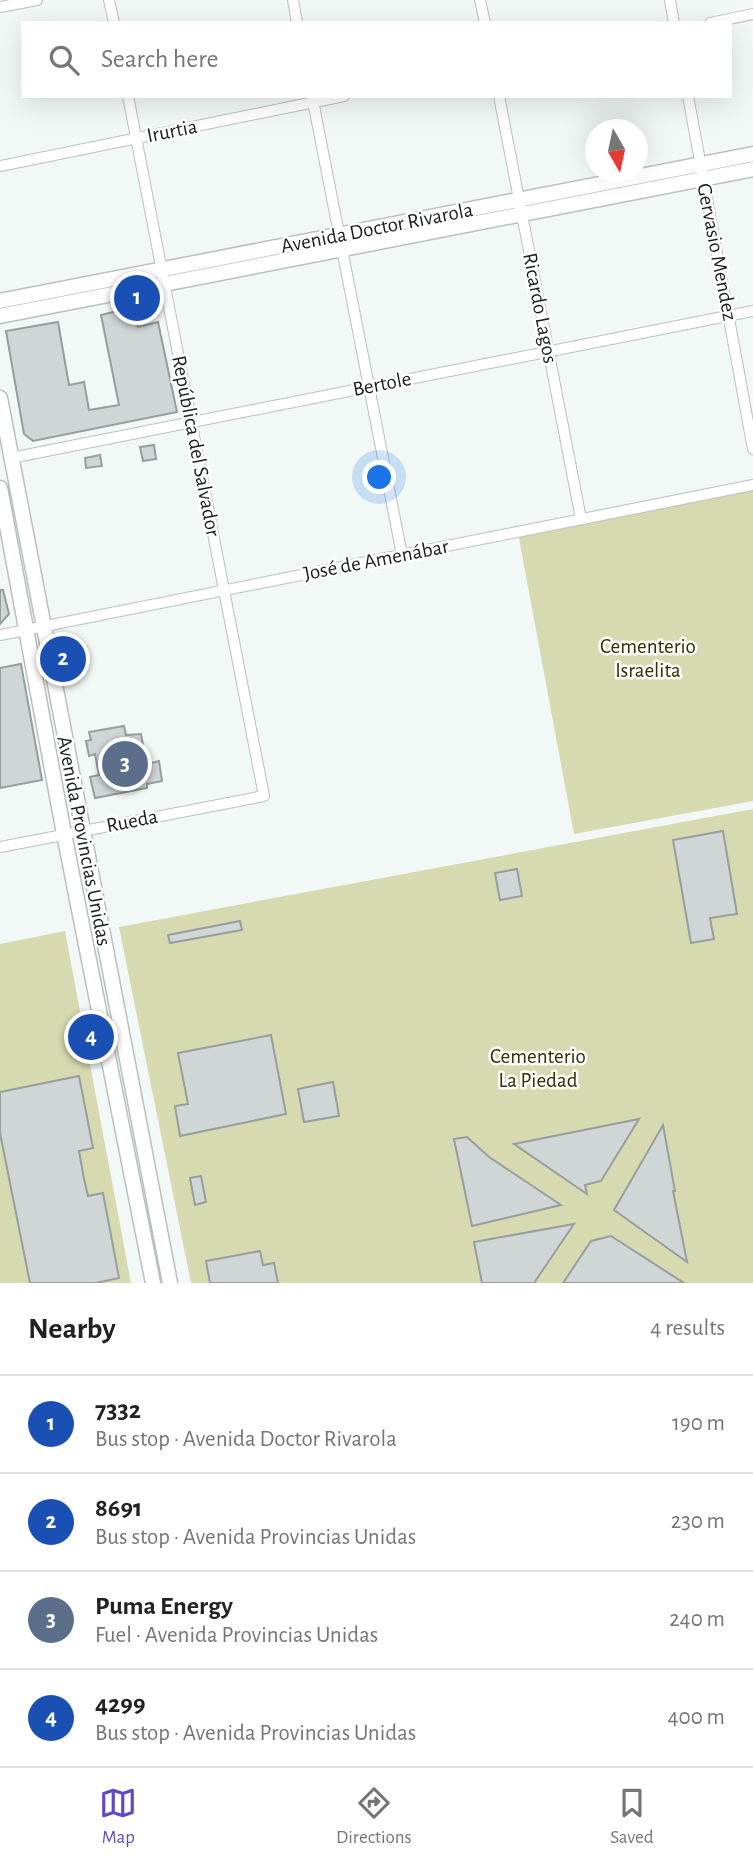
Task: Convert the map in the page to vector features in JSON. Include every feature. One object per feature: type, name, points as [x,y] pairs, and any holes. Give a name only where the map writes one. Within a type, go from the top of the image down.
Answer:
[{"type":"main road","name":"Avenida Doctor Rivarola","points":[[702,172],[753,154]]},
{"type":"main road","name":"Avenida Doctor Rivarola","points":[[0,316],[163,277],[340,242],[702,172],[753,169]]},
{"type":"main road","name":"Avenida Doctor Rivarola","points":[[0,301],[163,277]]},
{"type":"main road","name":"Avenida Provincias Unidas","points":[[0,398],[2,424],[11,458],[170,1283]]},
{"type":"main road","name":"Avenida Provincias Unidas","points":[[0,488],[64,834],[153,1283]]},
{"type":"street","points":[[0,7],[37,0]]},
{"type":"street","points":[[109,0],[114,21]]},
{"type":"street","points":[[293,0],[297,21]]},
{"type":"street","points":[[480,0],[485,21]]},
{"type":"street","points":[[670,0],[674,21]]},
{"type":"street","points":[[720,21],[753,14]]},
{"type":"street","name":"República del Salvador","points":[[128,98],[264,796]]},
{"type":"street","name":"Ricardo Lagos","points":[[499,98],[581,519]]},
{"type":"street","name":"Gervasio Mendez","points":[[688,98],[753,449]]},
{"type":"street","points":[[312,99],[402,555]]},
{"type":"street","name":"Irurtia","points":[[0,166],[312,99]]},
{"type":"street","name":"Bertole","points":[[11,458],[753,311]]},
{"type":"street","name":"José de Amenábar","points":[[0,635],[753,485]]},
{"type":"street","name":"Rueda","points":[[0,846],[264,796]]},
{"type":"green space","name":"Cementerio Israelita","points":[[753,487],[753,801],[574,834],[518,533]]},
{"type":"green space","name":"Cementerio La Piedad","points":[[753,809],[753,1283],[191,1283],[119,927]]},
{"type":"green space","points":[[65,931],[131,1283],[0,1283],[0,944]]},
{"type":"building","points":[[134,307],[138,327],[158,322],[177,412],[33,441],[24,434],[6,331],[58,322],[69,385],[84,382],[89,410],[119,405],[101,315]]},
{"type":"building","points":[[154,445],[156,459],[143,461],[140,447]]},
{"type":"building","points":[[100,455],[102,466],[86,468],[85,458]]},
{"type":"building","points":[[0,590],[3,590],[9,614],[0,624]]},
{"type":"building","points":[[21,664],[42,780],[0,788],[0,668]]},
{"type":"building","points":[[124,726],[126,735],[141,734],[143,745],[109,752],[113,773],[159,761],[162,781],[147,784],[147,788],[95,798],[90,777],[99,775],[95,754],[89,756],[86,741],[91,740],[89,732]]},
{"type":"building","points":[[723,831],[737,914],[710,918],[714,939],[691,943],[673,840]]},
{"type":"building","points":[[517,869],[522,896],[500,900],[495,873]]},
{"type":"building","points":[[240,921],[242,930],[170,943],[168,935]]},
{"type":"building","points":[[271,1035],[286,1114],[180,1136],[175,1106],[188,1104],[178,1053]]},
{"type":"building","points":[[79,1076],[93,1148],[79,1151],[84,1179],[88,1196],[103,1193],[119,1278],[96,1283],[30,1283],[0,1133],[0,1092]]},
{"type":"building","points":[[333,1082],[339,1116],[304,1122],[298,1089]]},
{"type":"building","points":[[639,1119],[601,1181],[585,1185],[587,1194],[514,1144]]},
{"type":"building","points":[[663,1125],[673,1191],[687,1262],[614,1210]]},
{"type":"building","points":[[467,1137],[489,1157],[561,1205],[472,1226],[454,1139]]},
{"type":"building","points":[[201,1176],[206,1202],[195,1205],[190,1178]]},
{"type":"building","points":[[574,1224],[534,1283],[482,1283],[474,1242]]},
{"type":"building","points":[[611,1236],[684,1283],[563,1283],[591,1241]]},
{"type":"building","points":[[260,1251],[263,1265],[274,1263],[278,1283],[210,1283],[206,1261]]},
{"type":"place","name":"7332","points":[[137,298]]},
{"type":"place","name":"8691","points":[[63,659]]},
{"type":"place","name":"Puma Energy","points":[[125,764]]},
{"type":"place","name":"4299","points":[[91,1037]]}]
